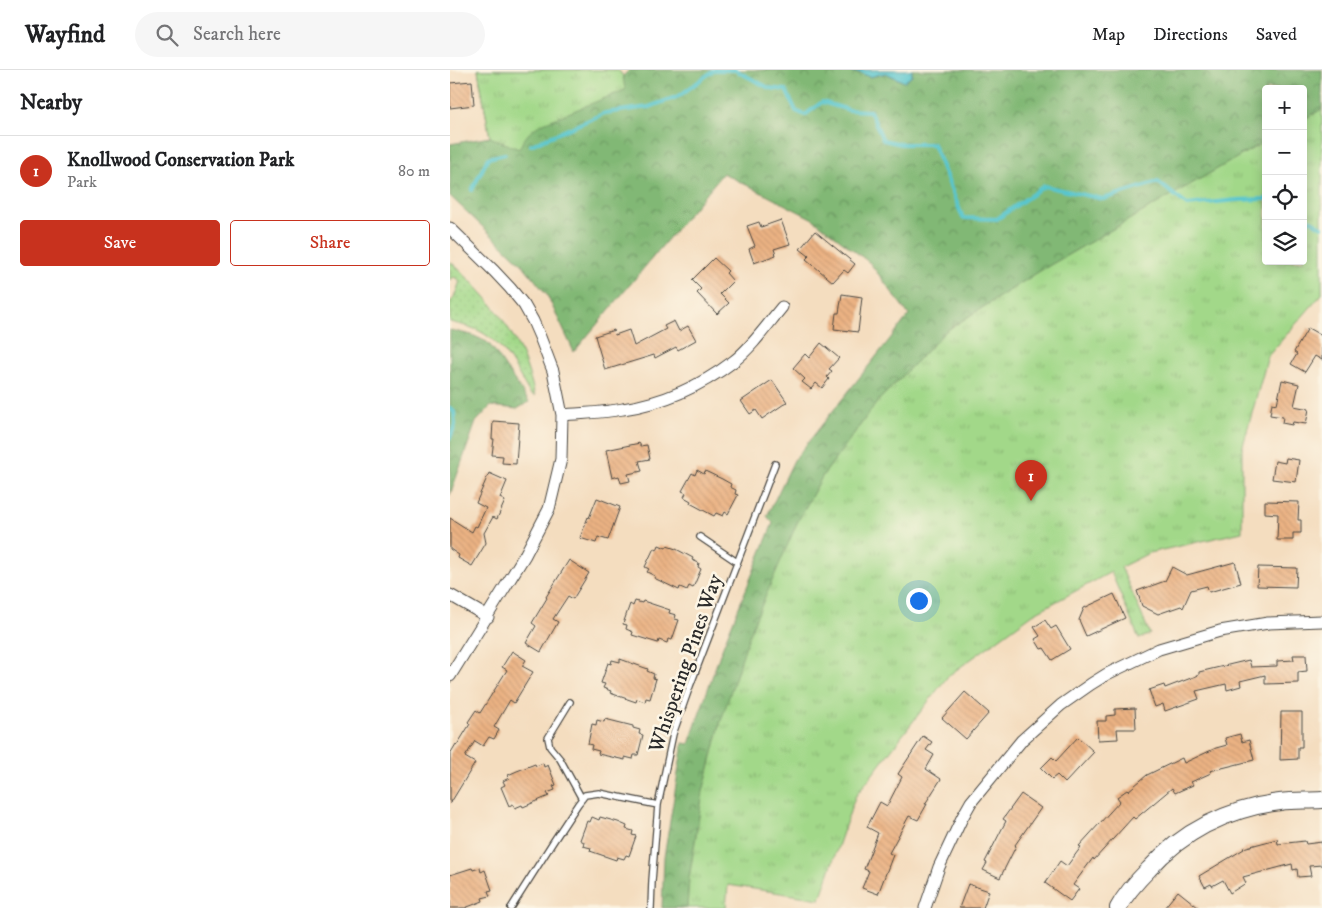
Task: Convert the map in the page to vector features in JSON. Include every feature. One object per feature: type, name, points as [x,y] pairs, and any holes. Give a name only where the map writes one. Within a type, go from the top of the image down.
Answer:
[{"type":"street","points":[[450,228],[494,271],[524,306],[540,337],[553,371],[562,416],[560,459],[548,509],[525,554],[450,676]]},
{"type":"street","points":[[562,416],[623,409],[655,402],[682,392],[708,378],[734,360],[752,343],[782,307]]},
{"type":"street","points":[[450,596],[488,616]]},
{"type":"street","points":[[925,908],[942,858],[971,802],[1022,740],[1076,694],[1107,674],[1168,646],[1220,631],[1268,623],[1322,621]]},
{"type":"street","points":[[1118,908],[1133,885],[1158,859],[1197,828],[1236,811],[1280,802],[1322,800]]},
{"type":"lane","name":"Whispering Pines Way","points":[[651,908],[658,805],[673,734],[737,562],[776,464]]},
{"type":"lane","name":"Whispering Pines Way","points":[[700,536],[737,562]]},
{"type":"lane","points":[[570,702],[548,738],[550,747],[560,759],[582,799]]},
{"type":"lane","points":[[511,908],[585,795],[599,793],[658,805]]},
{"type":"green space","points":[[478,70],[618,70],[623,76],[629,70],[838,70],[860,73],[870,77],[886,73],[904,82],[912,76],[912,70],[1322,70],[1322,109],[1307,118],[1307,85],[1262,85],[1262,143],[1040,271],[946,331],[878,401],[822,477],[797,523],[721,721],[703,792],[689,879],[687,908],[662,908],[664,857],[683,743],[689,744],[721,651],[773,523],[767,516],[794,460],[909,315],[870,263],[813,219],[723,173],[574,352],[547,295],[522,264],[450,196],[450,144],[490,137]]},
{"type":"green space","points":[[478,70],[618,70],[623,76],[625,90],[541,124],[528,134],[519,149],[490,137]]},
{"type":"green space","points":[[1322,109],[1322,294],[1268,356],[1242,449],[1242,532],[1149,553],[1121,567],[1150,634],[1139,639],[1111,572],[1033,614],[948,676],[855,797],[820,899],[728,885],[726,908],[687,908],[689,879],[703,792],[721,721],[751,630],[797,523],[822,477],[878,401],[946,331],[1040,271],[1262,143],[1262,265],[1307,265],[1307,118]]},
{"type":"green space","points":[[450,261],[480,291],[504,321],[522,355],[535,396],[530,394],[505,352],[491,338],[475,329],[450,322],[450,302],[454,298],[460,281],[454,277],[450,280]]},
{"type":"green space","points":[[450,330],[472,335],[487,342],[529,402],[517,409],[491,406],[476,422],[450,495]]},
{"type":"water","points":[[838,70],[912,70],[912,76],[904,82],[886,73],[870,77],[860,73]]},
{"type":"building","points":[[472,81],[474,105],[450,108],[450,83]]},
{"type":"building","points":[[781,220],[790,244],[774,249],[776,255],[754,263],[749,249],[755,246],[747,226],[759,222],[761,227]]},
{"type":"building","points":[[815,231],[855,264],[848,273],[844,270],[833,282],[806,259],[809,256],[800,249]]},
{"type":"building","points":[[714,258],[728,271],[726,273],[733,281],[720,294],[729,303],[717,314],[697,293],[701,289],[692,280]]},
{"type":"building","points":[[842,294],[862,297],[858,332],[834,329],[836,313],[839,313]]},
{"type":"building","points":[[674,321],[679,331],[688,326],[696,340],[678,350],[676,347],[655,358],[654,355],[605,370],[595,336],[614,330],[615,335],[629,330],[634,346],[666,329],[664,326]]},
{"type":"building","points":[[1308,328],[1322,336],[1322,360],[1315,356],[1305,372],[1291,364],[1297,354],[1294,352]]},
{"type":"building","points":[[821,343],[839,358],[829,369],[832,371],[822,388],[816,383],[811,389],[802,382],[805,379],[793,368],[805,354],[809,358]]},
{"type":"building","points":[[772,380],[787,402],[762,419],[756,410],[750,414],[741,401]]},
{"type":"building","points":[[1282,380],[1299,384],[1294,406],[1309,409],[1306,424],[1293,422],[1292,425],[1282,423],[1283,417],[1270,415],[1272,403],[1277,404]]},
{"type":"building","points":[[493,421],[519,423],[516,464],[502,463],[503,456],[492,455],[494,439],[492,439]]},
{"type":"building","points":[[640,443],[640,446],[647,445],[650,459],[639,461],[642,471],[628,474],[630,481],[621,483],[619,476],[612,478],[606,450]]},
{"type":"building","points":[[1286,458],[1299,460],[1296,482],[1272,479],[1275,461],[1285,463]]},
{"type":"building","points":[[697,470],[704,474],[705,471],[722,479],[731,484],[730,487],[736,490],[735,494],[738,495],[728,514],[725,512],[723,516],[716,513],[714,516],[690,503],[691,501],[684,497],[686,493],[682,491],[692,473],[695,475]]},
{"type":"building","points":[[489,473],[507,481],[500,498],[505,501],[497,519],[493,517],[484,533],[486,543],[472,566],[458,558],[459,555],[450,549],[450,518],[472,532],[475,526],[477,527],[486,508],[476,503]]},
{"type":"building","points":[[597,498],[620,507],[608,540],[598,537],[596,543],[580,538]]},
{"type":"building","points":[[1265,501],[1299,502],[1298,520],[1301,520],[1301,533],[1293,533],[1293,540],[1277,540],[1278,514],[1265,513]]},
{"type":"building","points":[[659,545],[676,549],[699,563],[698,567],[701,569],[693,588],[689,586],[687,590],[680,587],[679,590],[654,578],[655,576],[647,572],[649,569],[645,567],[654,548],[657,550]]},
{"type":"building","points":[[569,560],[589,573],[573,599],[568,596],[553,619],[558,622],[541,652],[526,643],[536,626],[532,623]]},
{"type":"building","points":[[1235,562],[1241,583],[1209,592],[1207,586],[1191,590],[1183,608],[1181,606],[1158,614],[1142,606],[1137,591],[1165,581],[1172,567],[1187,575]]},
{"type":"building","points":[[1258,567],[1297,568],[1296,587],[1257,586]]},
{"type":"building","points":[[1114,594],[1125,618],[1086,636],[1079,620],[1084,608]]},
{"type":"building","points":[[635,601],[642,603],[643,601],[670,610],[669,613],[676,615],[675,619],[679,620],[672,640],[668,639],[667,643],[659,640],[658,643],[632,635],[633,632],[626,629],[627,625],[623,624],[630,604],[633,606]]},
{"type":"building","points":[[1045,620],[1051,629],[1056,626],[1070,649],[1052,660],[1044,648],[1041,649],[1035,639],[1040,636],[1034,627]]},
{"type":"building","points":[[512,651],[526,660],[522,666],[533,672],[514,703],[510,700],[494,727],[499,730],[494,739],[489,737],[483,746],[475,741],[465,757],[475,763],[450,804],[450,754],[470,724],[468,722],[476,710],[480,713],[507,670],[502,667]]},
{"type":"building","points":[[1293,655],[1306,655],[1307,671],[1298,672],[1298,683],[1265,684],[1265,675],[1240,681],[1241,686],[1227,690],[1226,684],[1196,691],[1199,699],[1165,711],[1163,704],[1155,707],[1149,690],[1164,685],[1165,688],[1199,675],[1199,672],[1249,660],[1251,667],[1277,666],[1277,661],[1294,660]]},
{"type":"building","points":[[620,659],[648,669],[647,671],[654,674],[653,678],[656,679],[650,699],[646,698],[645,702],[637,699],[636,702],[610,693],[611,691],[603,688],[605,684],[601,683],[608,663],[611,664],[612,660],[620,662]]},
{"type":"building","points":[[965,692],[989,713],[966,739],[942,718]]},
{"type":"building","points":[[1135,708],[1136,729],[1117,729],[1118,739],[1098,740],[1097,721],[1106,721],[1106,716],[1115,715],[1115,709]]},
{"type":"building","points":[[1281,712],[1302,712],[1302,747],[1298,747],[1298,759],[1280,760]]},
{"type":"building","points":[[605,719],[633,726],[633,728],[640,730],[639,734],[643,735],[638,755],[634,755],[633,759],[625,757],[625,760],[598,754],[599,751],[591,749],[592,745],[588,744],[592,724],[596,725],[597,720],[604,722]]},
{"type":"building","points":[[1240,734],[1242,742],[1249,740],[1254,760],[1210,771],[1211,773],[1191,782],[1193,785],[1175,793],[1172,788],[1135,819],[1133,817],[1094,860],[1093,858],[1073,885],[1079,889],[1070,901],[1045,883],[1060,861],[1067,866],[1081,847],[1079,846],[1120,801],[1117,797],[1128,791],[1147,775],[1182,758],[1184,763],[1227,745],[1225,738]]},
{"type":"building","points":[[923,736],[932,742],[926,750],[934,755],[926,769],[941,779],[925,804],[927,804],[918,820],[909,816],[889,853],[893,855],[878,894],[862,888],[869,871],[864,869],[878,833],[867,827],[880,802],[887,806],[902,777],[898,774]]},
{"type":"building","points":[[1078,737],[1094,752],[1065,783],[1057,775],[1052,779],[1041,768],[1052,757],[1056,761]]},
{"type":"building","points":[[543,763],[544,767],[548,765],[556,785],[553,786],[555,790],[547,793],[549,796],[523,807],[522,805],[515,808],[513,804],[509,806],[501,787],[505,785],[503,781],[509,778],[508,775],[535,764],[536,766]]},
{"type":"building","points":[[1021,794],[1041,808],[1015,845],[1000,878],[983,870],[987,863],[985,862],[1006,821],[1003,819]]},
{"type":"building","points":[[592,817],[599,820],[600,817],[618,822],[627,826],[626,829],[633,831],[632,835],[636,836],[629,856],[626,855],[624,859],[617,857],[616,860],[590,851],[591,848],[583,846],[584,842],[580,840],[587,821],[590,822]]},
{"type":"building","points":[[1277,839],[1278,844],[1305,841],[1306,844],[1322,842],[1322,865],[1309,866],[1311,876],[1298,877],[1297,869],[1293,870],[1292,864],[1243,877],[1246,883],[1230,893],[1223,880],[1212,886],[1211,884],[1205,887],[1199,876],[1243,848]]},
{"type":"building","points":[[472,868],[473,870],[480,868],[481,872],[485,870],[492,890],[488,891],[490,896],[482,898],[483,901],[465,908],[450,908],[450,875]]},
{"type":"building","points":[[968,884],[989,891],[983,908],[959,908]]},
{"type":"building","points":[[1178,891],[1188,899],[1199,908],[1164,908]]},
{"type":"waterway","points":[[531,145],[605,113],[649,107],[679,96],[714,70],[735,70],[769,88],[786,90],[796,111],[805,115],[822,102],[849,110],[870,111],[883,140],[901,144],[933,144],[963,218],[997,219],[1044,186],[1103,199],[1158,182],[1187,205],[1262,199]]},
{"type":"waterway","points":[[472,190],[488,158],[505,154]]},
{"type":"waterway","points":[[1310,220],[1322,227]]},
{"type":"waterway","points":[[450,408],[454,412],[455,425],[450,438]]},
{"type":"place","name":"Knollwood Conservation Park","points":[[1031,501]]}]
